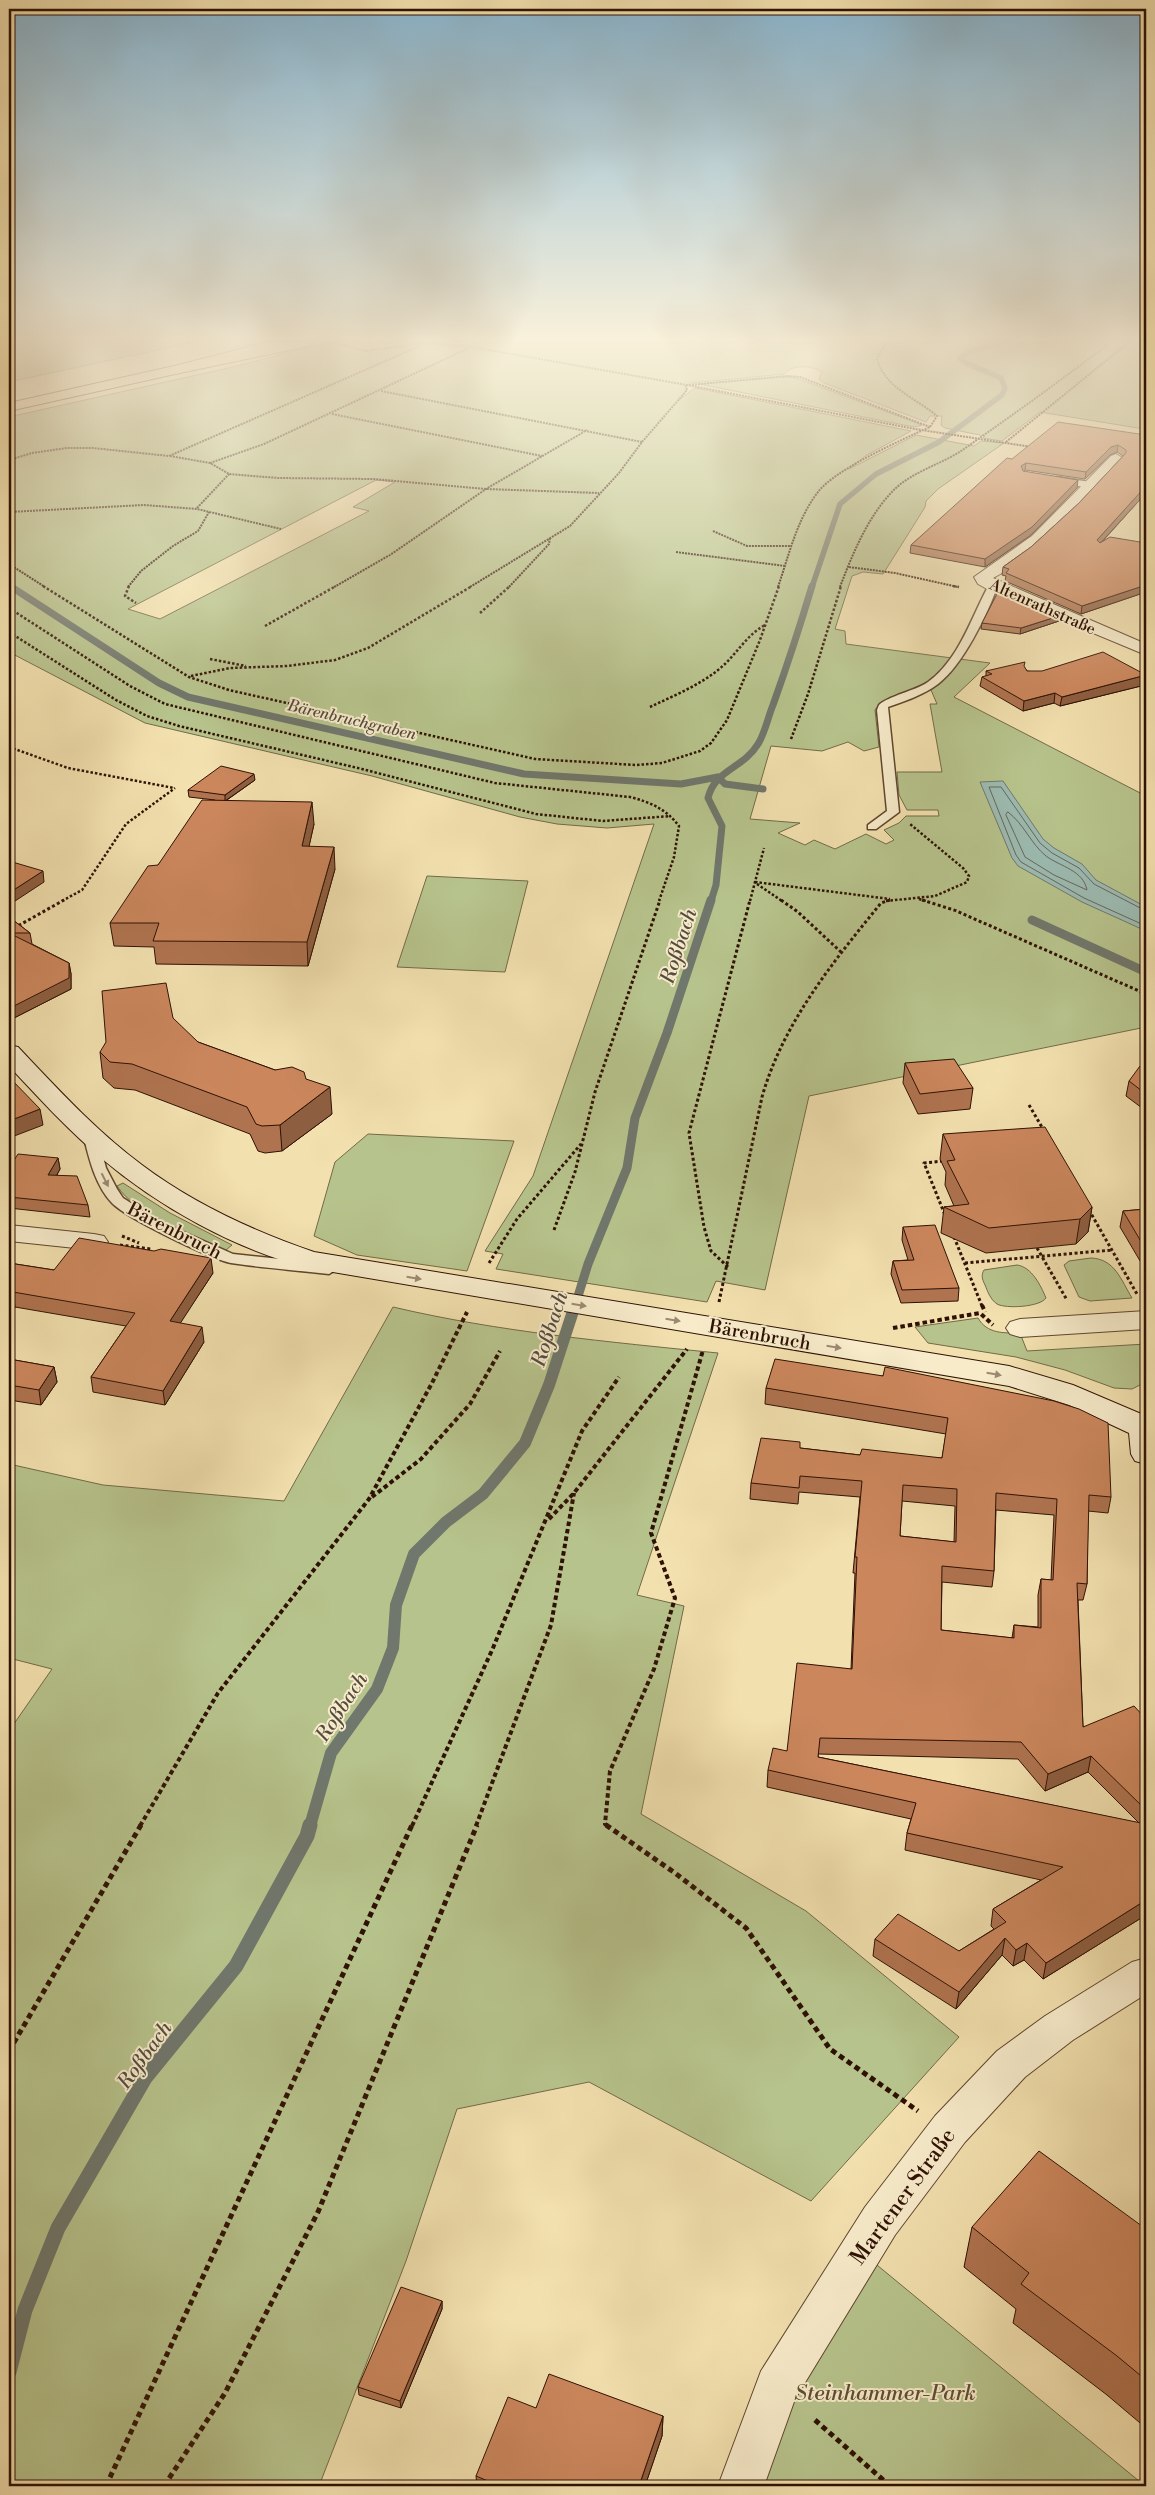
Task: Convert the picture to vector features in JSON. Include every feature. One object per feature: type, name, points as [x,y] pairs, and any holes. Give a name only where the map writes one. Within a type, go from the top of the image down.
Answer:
[{"type":"street","name":"Altenrathstraße","points":[[1116,460],[1037,542],[1004,567],[984,577],[984,580],[991,590],[1139,647]]},
{"type":"street","name":"Altenrathstraße","points":[[1105,652],[1139,647]]},
{"type":"street","name":"Bärenbruch","points":[[9,1052],[110,1153],[159,1190],[192,1210],[236,1232],[309,1260],[1009,1376],[1069,1393],[1096,1404],[1146,1433]]},
{"type":"street","points":[[9,1233],[94,1242]]},
{"type":"street","points":[[1020,1328],[1142,1308]]},
{"type":"street","name":"Martener Straße","points":[[741,2486],[777,2387],[875,2229],[950,2129],[1011,2064],[1072,2019],[1146,1974]]},
{"type":"lane","points":[[1052,479],[1090,485]]},
{"type":"lane","points":[[872,827],[894,812],[882,710],[884,705],[925,689],[941,677],[960,648],[991,590]]},
{"type":"lane","name":"Bärenbruch","points":[[90,1134],[99,1168],[118,1200],[154,1224],[230,1258],[312,1268],[366,1270]]},
{"type":"path","points":[[183,458],[210,463],[229,474],[278,478],[373,479],[486,489],[599,493]]},
{"type":"path","points":[[210,463],[225,458]]},
{"type":"path","points":[[266,626],[390,555],[486,489],[538,458]]},
{"type":"path","points":[[189,677],[230,668],[310,664],[335,660],[362,651],[570,526],[619,473],[630,458]]},
{"type":"path","points":[[9,564],[189,677],[228,690],[527,757],[626,765],[662,763],[686,758],[700,751],[711,743],[727,720],[765,625],[802,518],[818,491],[830,480],[868,458]]},
{"type":"path","points":[[791,739],[808,694],[841,585],[873,514],[891,492],[914,475],[946,458]]},
{"type":"path","points":[[197,509],[229,474]]},
{"type":"path","points":[[9,512],[115,505],[197,509],[281,529]]},
{"type":"path","points":[[136,603],[125,596],[131,582],[150,563],[198,531],[209,512]]},
{"type":"path","points":[[713,531],[747,546],[792,546]]},
{"type":"path","points":[[480,613],[498,598],[550,544],[550,537]]},
{"type":"path","points":[[676,552],[785,566]]},
{"type":"path","points":[[849,567],[991,590]]},
{"type":"path","points":[[9,608],[130,686],[165,704],[495,783],[630,797],[649,802],[672,816],[679,826],[674,857],[595,1092],[575,1172],[554,1230]]},
{"type":"path","points":[[650,707],[699,683],[727,663],[750,632],[765,625]]},
{"type":"path","points":[[9,632],[116,700],[147,716],[179,726],[428,785],[534,814],[606,823],[632,822],[672,816]]},
{"type":"path","points":[[210,659],[253,667]]},
{"type":"path","points":[[9,747],[68,768],[175,788],[126,824],[82,890],[9,931]]},
{"type":"path","points":[[755,882],[893,899],[916,899],[951,890],[967,882],[969,876],[950,856],[894,812]]},
{"type":"path","points":[[728,1267],[711,1251],[704,1227],[689,1133],[764,848]]},
{"type":"path","points":[[755,882],[798,912],[841,952]]},
{"type":"path","points":[[725,1282],[762,1097],[772,1066],[788,1032],[841,952],[881,903],[893,899]]},
{"type":"path","points":[[916,899],[954,910],[1146,994]]},
{"type":"path","points":[[1029,1105],[1045,1133]]},
{"type":"path","points":[[478,1289],[494,1252],[508,1231],[572,1158],[583,1140]]},
{"type":"path","points":[[946,1217],[924,1163],[951,1160]]},
{"type":"path","points":[[1088,1208],[1142,1308]]},
{"type":"path","points":[[954,1235],[985,1312]]},
{"type":"path","points":[[1037,1248],[1062,1292]]},
{"type":"path","points":[[965,1263],[1112,1250]]},
{"type":"path","points":[[884,1330],[980,1312],[995,1328],[1020,1328]]},
{"type":"path","points":[[9,2051],[218,1693],[369,1499],[432,1383],[464,1317]]},
{"type":"path","points":[[546,1521],[574,1493],[689,1346]]},
{"type":"path","points":[[704,1349],[651,1533],[674,1598],[654,1669],[610,1771],[605,1824],[675,1873],[746,1928],[830,2049],[905,2104],[950,2129]]},
{"type":"path","points":[[369,1499],[421,1459],[470,1404],[500,1351]]},
{"type":"path","points":[[106,2486],[321,2026],[493,1648],[582,1431],[619,1377]]},
{"type":"path","points":[[164,2486],[225,2392],[318,2212],[422,1961],[494,1781],[551,1625],[574,1493]]},
{"type":"path","points":[[815,2420],[890,2486]]},
{"type":"green space","points":[[9,458],[863,458],[849,469],[870,458],[982,458],[938,489],[926,501],[925,507],[883,574],[863,572],[852,576],[835,629],[845,631],[846,644],[990,663],[954,697],[1146,796],[1146,1027],[809,1096],[765,1290],[716,1281],[707,1302],[496,1269],[503,1254],[485,1251],[533,1176],[654,824],[607,828],[557,824],[520,817],[372,776],[145,723],[9,652]],"holes":[[[376,480],[395,482],[353,507],[369,511],[160,619],[128,609]],[[928,683],[937,704],[930,704],[942,772],[897,772],[899,795],[907,810],[938,810],[939,816],[906,816],[899,823],[884,830],[894,840],[886,844],[866,834],[835,849],[814,840],[805,845],[778,833],[800,823],[750,819],[771,746],[822,751],[848,742],[864,751],[879,747],[875,710],[881,702]]]},
{"type":"green space","points":[[427,876],[528,881],[505,972],[397,967]]},
{"type":"green space","points":[[368,1134],[514,1141],[467,1271],[357,1255],[314,1236],[335,1162]]},
{"type":"green space","points":[[123,1183],[170,1213],[232,1245],[226,1250],[182,1232],[152,1216],[126,1197],[117,1186]]},
{"type":"green space","points":[[1091,1258],[1099,1259],[1112,1266],[1132,1298],[1090,1301],[1079,1297],[1064,1265],[1069,1261]]},
{"type":"green space","points":[[1017,1265],[1027,1269],[1035,1278],[1046,1298],[1043,1301],[1023,1306],[1001,1306],[991,1298],[983,1279],[982,1274],[984,1270]]},
{"type":"green space","points":[[393,1307],[514,1330],[718,1353],[637,1595],[684,1606],[641,1814],[806,1911],[959,2037],[811,2201],[589,2082],[457,2109],[406,2261],[319,2486],[9,2486],[9,1731],[52,1669],[9,1658],[9,1464],[103,1485],[284,1501]]},
{"type":"green space","points":[[978,1318],[986,1327],[996,1332],[1020,1333],[1027,1351],[1146,1344],[1146,1382],[1132,1389],[1114,1388],[1065,1370],[1016,1357],[928,1343],[915,1327]]},
{"type":"green space","name":"Steinhammer-Park","points":[[860,2251],[1145,2486],[741,2486],[777,2387]]},
{"type":"water","points":[[1003,781],[1043,839],[1054,848],[1082,864],[1096,880],[1146,907],[1146,931],[1082,902],[1018,866],[1012,858],[980,782]]},
{"type":"building","points":[[1007,458],[1100,458],[1086,472],[1026,463],[1021,466],[1023,471],[1078,480],[1032,527],[985,559],[911,545]]},
{"type":"building","points":[[1121,458],[1146,458],[1146,486],[1097,540],[1100,543],[1110,537],[1146,543],[1146,585],[1082,606],[1006,573],[1009,569],[1003,567],[1031,547],[1079,503]]},
{"type":"building","points":[[999,590],[1059,616],[1021,628],[982,623]]},
{"type":"building","points":[[1103,652],[1146,675],[1062,697],[1055,693],[1024,701],[982,677],[992,674],[986,671],[1025,662],[1024,666],[1027,671],[1042,671]]},
{"type":"building","points":[[221,766],[254,774],[225,795],[188,790]]},
{"type":"building","points":[[202,800],[312,802],[302,846],[334,847],[307,942],[153,941],[159,923],[110,923],[148,866],[158,865]]},
{"type":"building","points":[[9,861],[43,871],[9,893]]},
{"type":"building","points":[[9,917],[30,933],[9,933]]},
{"type":"building","points":[[9,933],[69,963],[69,978],[12,1007],[9,1004]]},
{"type":"building","points":[[166,983],[173,1018],[198,1042],[275,1070],[292,1067],[304,1072],[306,1079],[330,1087],[280,1125],[262,1126],[256,1124],[247,1107],[132,1064],[110,1062],[100,1052],[106,1042],[102,991]]},
{"type":"building","points":[[954,1059],[973,1088],[920,1094],[905,1063]]},
{"type":"building","points":[[1140,1066],[1146,1070],[1146,1094],[1129,1081]]},
{"type":"building","points":[[9,1077],[40,1109],[9,1121]]},
{"type":"building","points":[[1045,1127],[1092,1207],[1080,1219],[989,1228],[944,1207],[969,1204],[947,1161],[955,1160],[943,1134]]},
{"type":"building","points":[[18,1154],[58,1158],[48,1175],[77,1176],[88,1205],[9,1197],[9,1168]]},
{"type":"building","points":[[1146,1209],[1146,1250],[1123,1211]]},
{"type":"building","points":[[935,1225],[959,1288],[902,1290],[893,1261],[914,1260],[903,1227]]},
{"type":"building","points":[[79,1238],[154,1251],[161,1249],[211,1258],[170,1321],[202,1327],[163,1391],[91,1377],[135,1313],[13,1292],[9,1298],[9,1263],[54,1270]]},
{"type":"building","points":[[9,1359],[54,1367],[39,1390],[9,1385]]},
{"type":"building","points":[[775,1359],[883,1376],[885,1367],[1054,1401],[1079,1409],[1108,1423],[1111,1497],[1089,1495],[1087,1584],[1077,1583],[1083,1727],[1134,1706],[1146,1719],[1146,1810],[1091,1756],[1048,1774],[1021,1742],[820,1738],[818,1757],[1146,1824],[1146,1900],[1046,1963],[1027,1943],[1016,1950],[1005,1938],[959,1992],[875,1939],[898,1914],[959,1951],[1006,1922],[993,1909],[1063,1867],[907,1833],[916,1803],[768,1770],[773,1748],[787,1751],[797,1663],[852,1669],[857,1557],[855,1557],[862,1481],[800,1476],[799,1488],[751,1483],[761,1438],[800,1442],[800,1448],[860,1455],[862,1449],[942,1458],[948,1418],[766,1388]],"holes":[[[903,1485],[957,1489],[956,1542],[900,1536]],[[996,1493],[1057,1499],[1053,1580],[1041,1579],[1041,1628],[1014,1625],[1014,1638],[941,1630],[942,1566],[994,1571]]]},
{"type":"building","points":[[1039,2151],[1146,2229],[1146,2380],[1021,2284],[1029,2273],[972,2227]]},
{"type":"building","points":[[401,2287],[442,2301],[400,2401],[358,2387]]},
{"type":"building","points":[[549,2374],[663,2416],[639,2486],[500,2486],[476,2476],[508,2397],[536,2408]]},
{"type":"waterway","name":"Roßbach","points":[[812,587],[840,504],[876,474],[907,458]]},
{"type":"waterway","name":"Bärenbruchgraben","points":[[10,586],[159,683],[188,697],[524,774],[681,784],[718,777],[720,778]]},
{"type":"waterway","name":"Roßbach","points":[[720,778],[752,752],[765,730],[812,586]]},
{"type":"waterway","name":"Roßbach","points":[[711,901],[716,885],[722,826],[708,798],[712,788],[720,778]]},
{"type":"waterway","points":[[720,778],[725,784],[763,789]]},
{"type":"waterway","name":"Roßbach","points":[[575,1306],[588,1264],[627,1168],[635,1118],[667,1033],[711,900]]},
{"type":"waterway","points":[[1032,920],[1146,972]]},
{"type":"waterway","name":"Roßbach","points":[[310,1826],[331,1753],[377,1689],[393,1648],[396,1605],[414,1554],[446,1522],[483,1494],[525,1443],[549,1385],[575,1305]]},
{"type":"waterway","name":"Roßbach","points":[[9,2372],[25,2310],[58,2228],[145,2078],[236,1966],[307,1836],[310,1825]]}]
